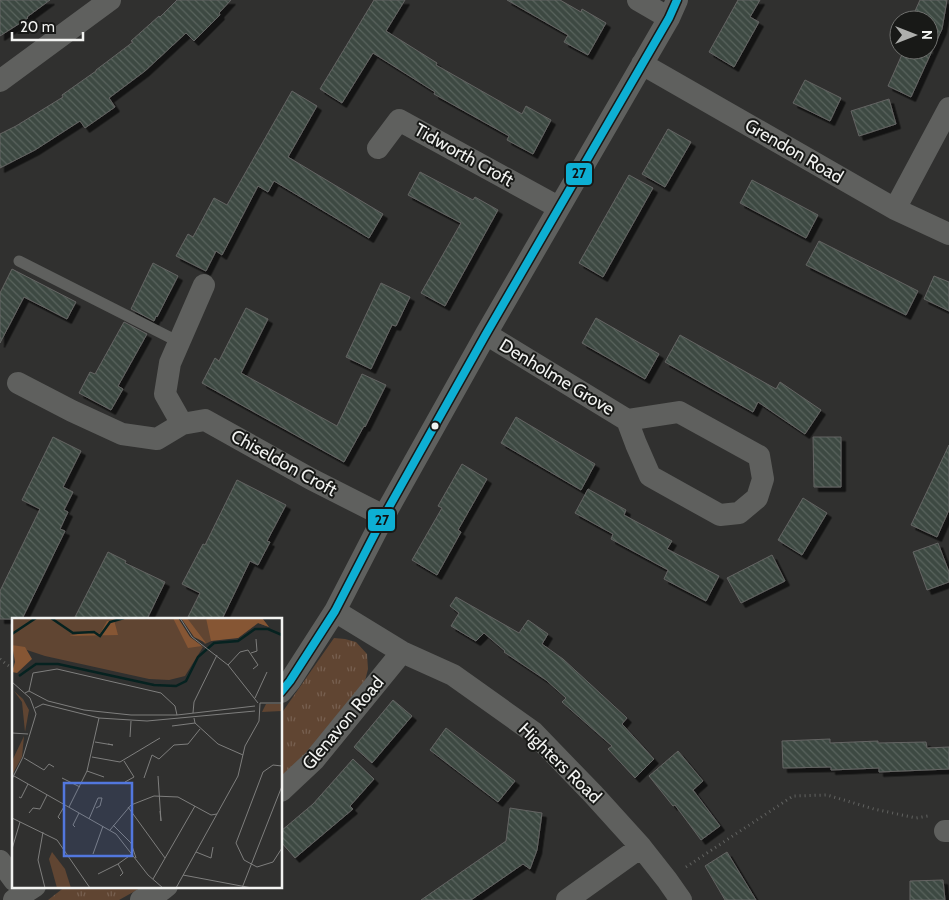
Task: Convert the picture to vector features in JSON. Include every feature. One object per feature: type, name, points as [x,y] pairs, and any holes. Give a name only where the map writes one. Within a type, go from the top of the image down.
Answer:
[{"type":"street","points":[[0,81],[110,0]]},
{"type":"street","points":[[282,691],[290,682],[335,611],[384,516],[486,334],[673,9],[638,0]]},
{"type":"street","name":"Grendon Road","points":[[642,64],[895,209],[949,234]]},
{"type":"street","points":[[895,209],[949,108]]},
{"type":"street","name":"Tidworth Croft","points":[[378,148],[399,120],[558,207]]},
{"type":"street","points":[[182,424],[165,394],[170,363],[204,285]]},
{"type":"street","name":"Denholme Grove","points":[[486,334],[627,420],[650,476],[720,515],[738,513],[758,498],[763,479],[760,456],[679,412],[627,420]]},
{"type":"street","name":"Chiseldon Croft","points":[[18,383],[122,434],[157,439],[182,424],[206,420],[311,479],[384,516]]},
{"type":"street","name":"Highters Road","points":[[335,611],[402,652],[453,675],[533,732],[641,847],[681,900]]},
{"type":"street","name":"Glenavon Road","points":[[282,790],[314,760],[402,652]]},
{"type":"street","points":[[567,900],[641,847]]},
{"type":"street","points":[[0,861],[12,877]]},
{"type":"street","points":[[142,900],[164,888]]},
{"type":"lane","points":[[19,261],[179,342]]},
{"type":"path","points":[[0,658],[12,668]]},
{"type":"path","points":[[667,880],[793,796],[827,795],[943,826]]},
{"type":"green space","points":[[334,638],[356,642],[367,654],[368,669],[364,685],[304,760],[282,779],[282,713]]},
{"type":"green space","points":[[63,888],[140,888],[119,900],[48,900]]},
{"type":"building","points":[[0,0],[50,0],[28,18],[0,36]]},
{"type":"building","points":[[177,0],[231,0],[219,13],[220,15],[194,41],[186,33],[145,71],[109,98],[115,107],[85,128],[80,121],[35,150],[0,168],[0,134],[63,97],[62,95],[133,42],[131,41]]},
{"type":"building","points":[[374,0],[405,0],[386,31],[437,63],[436,65],[522,114],[526,106],[551,120],[533,154],[507,140],[509,136],[434,94],[435,92],[373,53],[342,103],[320,89]]},
{"type":"building","points":[[507,0],[560,0],[581,12],[582,9],[606,23],[588,55],[564,42],[568,35]]},
{"type":"building","points":[[738,0],[760,0],[750,17],[759,22],[734,67],[709,52]]},
{"type":"building","points":[[920,0],[947,0],[939,36],[939,10],[916,10]]},
{"type":"building","points":[[900,60],[928,60],[911,97],[888,86]]},
{"type":"building","points":[[805,80],[841,98],[830,121],[793,103]]},
{"type":"building","points":[[292,91],[317,106],[288,157],[383,214],[369,238],[274,181],[268,192],[258,186],[222,255],[216,251],[206,271],[176,256],[188,234],[193,237],[214,198],[227,205]]},
{"type":"building","points":[[889,99],[896,124],[859,136],[851,111]]},
{"type":"building","points":[[668,129],[691,142],[665,187],[642,174]]},
{"type":"building","points":[[420,172],[473,200],[475,197],[498,210],[445,306],[421,293],[461,223],[408,195]]},
{"type":"building","points":[[629,175],[653,188],[603,277],[579,263]]},
{"type":"building","points":[[752,180],[818,215],[806,238],[740,203]]},
{"type":"building","points":[[819,241],[918,291],[906,315],[806,265]]},
{"type":"building","points":[[153,263],[178,276],[154,321],[131,309]]},
{"type":"building","points":[[12,269],[76,302],[67,319],[24,297],[0,343],[0,293]]},
{"type":"building","points":[[934,276],[949,282],[949,311],[924,299]]},
{"type":"building","points":[[381,283],[410,297],[396,326],[392,325],[371,369],[346,357]]},
{"type":"building","points":[[246,308],[268,319],[241,373],[337,426],[362,374],[386,385],[365,427],[344,462],[202,383],[215,358],[219,361]]},
{"type":"building","points":[[596,318],[659,354],[645,379],[582,343]]},
{"type":"building","points":[[124,322],[147,334],[118,386],[123,389],[111,410],[79,393],[90,372],[95,374]]},
{"type":"building","points":[[680,335],[776,389],[780,382],[821,410],[805,434],[758,402],[753,412],[665,362]]},
{"type":"building","points":[[516,417],[595,464],[581,490],[501,443]]},
{"type":"building","points":[[53,437],[81,451],[63,487],[73,492],[64,510],[68,512],[60,529],[65,531],[22,618],[0,619],[0,591],[40,509],[22,500]]},
{"type":"building","points":[[813,437],[841,437],[841,487],[814,487]]},
{"type":"building","points":[[949,445],[949,510],[937,537],[911,525]]},
{"type":"building","points":[[462,464],[487,479],[458,530],[461,532],[437,575],[412,560],[442,508],[438,506]]},
{"type":"building","points":[[237,480],[286,505],[267,541],[270,542],[258,565],[250,561],[222,618],[188,618],[200,593],[182,584],[203,544],[205,545]]},
{"type":"building","points":[[588,489],[626,510],[624,515],[672,541],[667,549],[719,576],[706,601],[664,579],[668,570],[611,539],[613,534],[575,513]]},
{"type":"building","points":[[803,498],[827,513],[802,555],[778,540]]},
{"type":"building","points":[[938,543],[949,572],[949,582],[927,590],[913,552]]},
{"type":"building","points":[[108,552],[126,561],[125,563],[165,582],[147,618],[75,618]]},
{"type":"building","points":[[772,555],[785,581],[741,603],[727,578]]},
{"type":"building","points":[[456,597],[519,633],[528,620],[548,634],[542,644],[563,659],[627,718],[622,724],[654,759],[635,778],[608,749],[612,746],[562,702],[566,698],[546,680],[504,652],[484,633],[476,641],[451,626],[459,613],[450,606]]},
{"type":"building","points":[[393,700],[412,716],[372,763],[354,747]]},
{"type":"building","points":[[446,728],[515,781],[498,802],[430,750]]},
{"type":"building","points":[[830,739],[830,743],[926,742],[927,748],[949,747],[949,769],[879,772],[879,768],[831,770],[831,767],[783,768],[782,741]]},
{"type":"building","points":[[678,751],[703,781],[693,790],[720,826],[701,840],[675,805],[673,806],[649,776]]},
{"type":"building","points":[[353,759],[374,779],[350,806],[353,809],[295,858],[282,843],[282,830],[313,804]]},
{"type":"building","points":[[510,808],[542,813],[537,850],[530,869],[523,864],[471,900],[421,900],[506,841]]},
{"type":"building","points":[[727,852],[756,900],[725,900],[705,866]]},
{"type":"building","points":[[943,880],[945,900],[910,900],[910,881]]},
{"type":"transit line","name":"27","points":[[282,691],[335,611],[384,516],[486,334],[669,18],[677,0]]}]
